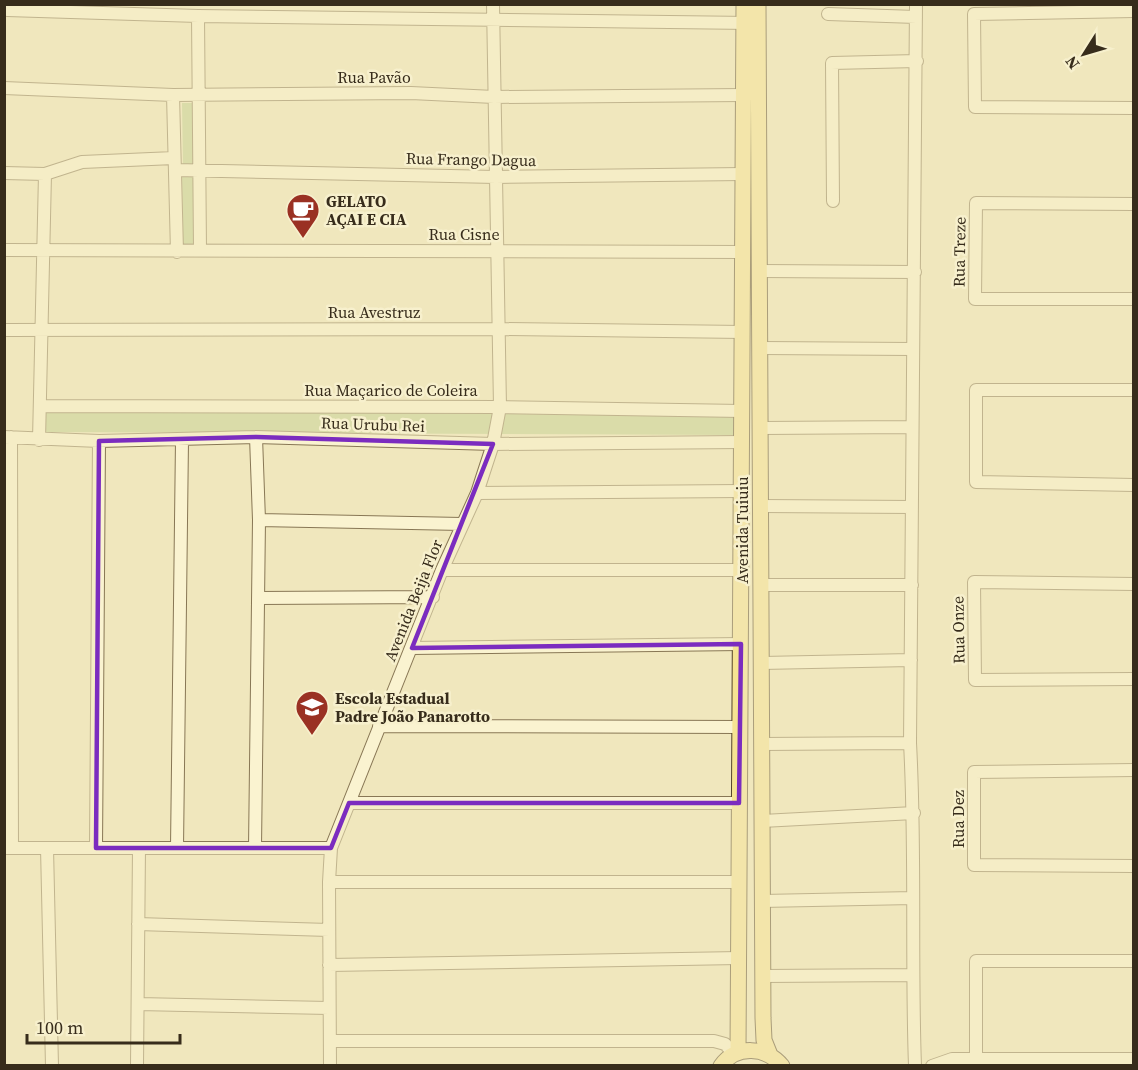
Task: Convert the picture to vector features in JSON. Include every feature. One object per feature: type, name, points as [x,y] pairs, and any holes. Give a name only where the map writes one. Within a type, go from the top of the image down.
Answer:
[{"type":"main road","name":"Avenida Tuiuiu","points":[[744,4],[751,23],[759,231],[763,976],[764,1040],[770,1054]]},
{"type":"main road","name":"Avenida Tuiuiu","points":[[736,1053],[739,958],[743,95],[751,23],[758,4]]},
{"type":"main road","points":[[743,230],[759,231]]},
{"type":"main road","points":[[741,622],[761,622]]},
{"type":"main road","points":[[721,1065],[736,1053],[749,1050],[770,1054],[782,1065]]},
{"type":"street","name":"Avenida Beija Flor","points":[[330,1065],[328,882],[331,848],[442,570],[477,493],[493,444],[500,406],[493,4]]},
{"type":"street","points":[[915,1065],[912,975],[914,813],[910,743],[916,4]]},
{"type":"street","points":[[8,10],[198,16],[751,23]]},
{"type":"street","points":[[1134,11],[974,14],[975,107],[1134,108]]},
{"type":"street","points":[[828,15],[916,18]]},
{"type":"street","points":[[198,16],[200,250]]},
{"type":"street","points":[[833,201],[832,63],[917,61]]},
{"type":"street","name":"Rua Pavão","points":[[4,88],[172,95],[411,93],[494,97],[743,95]]},
{"type":"street","points":[[172,95],[177,252]]},
{"type":"street","points":[[4,173],[45,174],[81,162],[175,164]]},
{"type":"street","name":"Rua Frango Dagua","points":[[175,164],[198,170],[496,177],[743,174]]},
{"type":"street","points":[[39,440],[45,174]]},
{"type":"street","name":"Rua Treze","points":[[1134,204],[976,203],[975,299],[1134,299]]},
{"type":"street","name":"Rua Cisne","points":[[4,250],[743,252]]},
{"type":"street","points":[[758,271],[915,272]]},
{"type":"street","name":"Rua Avestruz","points":[[4,330],[498,328],[743,332]]},
{"type":"street","points":[[759,348],[912,349]]},
{"type":"street","points":[[1134,390],[976,390],[976,482],[1134,485]]},
{"type":"street","name":"Rua Maçarico de Coleira","points":[[40,406],[500,406],[742,411]]},
{"type":"street","points":[[760,428],[911,427]]},
{"type":"street","points":[[8,437],[8,848],[331,848]]},
{"type":"street","name":"Rua Urubu Rei","points":[[8,437],[99,441],[256,437],[493,444],[742,442]]},
{"type":"street","points":[[255,848],[259,520],[256,437]]},
{"type":"street","points":[[177,848],[182,440]]},
{"type":"street","points":[[96,848],[99,441]]},
{"type":"street","points":[[477,493],[741,491]]},
{"type":"street","points":[[761,506],[912,507]]},
{"type":"street","points":[[259,520],[462,524]]},
{"type":"street","points":[[442,570],[741,570]]},
{"type":"street","name":"Rua Onze","points":[[1134,584],[974,582],[975,680],[1134,679]]},
{"type":"street","points":[[761,585],[912,585]]},
{"type":"street","points":[[258,598],[433,597]]},
{"type":"street","points":[[412,648],[741,645]]},
{"type":"street","points":[[761,663],[911,660]]},
{"type":"street","points":[[379,726],[740,727]]},
{"type":"street","points":[[762,744],[910,743]]},
{"type":"street","name":"Rua Dez","points":[[1134,770],[974,772],[974,865],[1134,866]]},
{"type":"street","points":[[350,803],[740,803]]},
{"type":"street","points":[[762,821],[914,813]]},
{"type":"street","points":[[47,848],[52,1065]]},
{"type":"street","points":[[137,1065],[139,848]]},
{"type":"street","points":[[328,882],[739,882]]},
{"type":"street","points":[[762,901],[913,898]]},
{"type":"street","points":[[138,924],[329,930]]},
{"type":"street","points":[[329,965],[739,958]]},
{"type":"street","points":[[976,1058],[976,961],[1134,961]]},
{"type":"street","points":[[763,976],[912,975]]},
{"type":"street","points":[[138,1004],[328,1008]]},
{"type":"street","points":[[330,1041],[714,1041],[725,1044],[736,1053]]},
{"type":"street","points":[[932,1065],[952,1059],[976,1058],[1134,1059]]},
{"type":"highlighted area","points":[[256,437],[493,444],[412,648],[741,644],[739,803],[349,803],[331,848],[96,848],[99,441]]},
{"type":"green space","points":[[182,103],[194,103],[195,167],[183,167]]},
{"type":"green space","points":[[182,172],[194,172],[195,246],[183,246]]},
{"type":"green space","points":[[46,410],[736,416],[736,435],[46,432]]},
{"type":"place","name":"GELATO AÇAI E CIA","points":[[303,239]]},
{"type":"place","name":"Escola Estadual Padre João Panarotto","points":[[312,736]]}]
